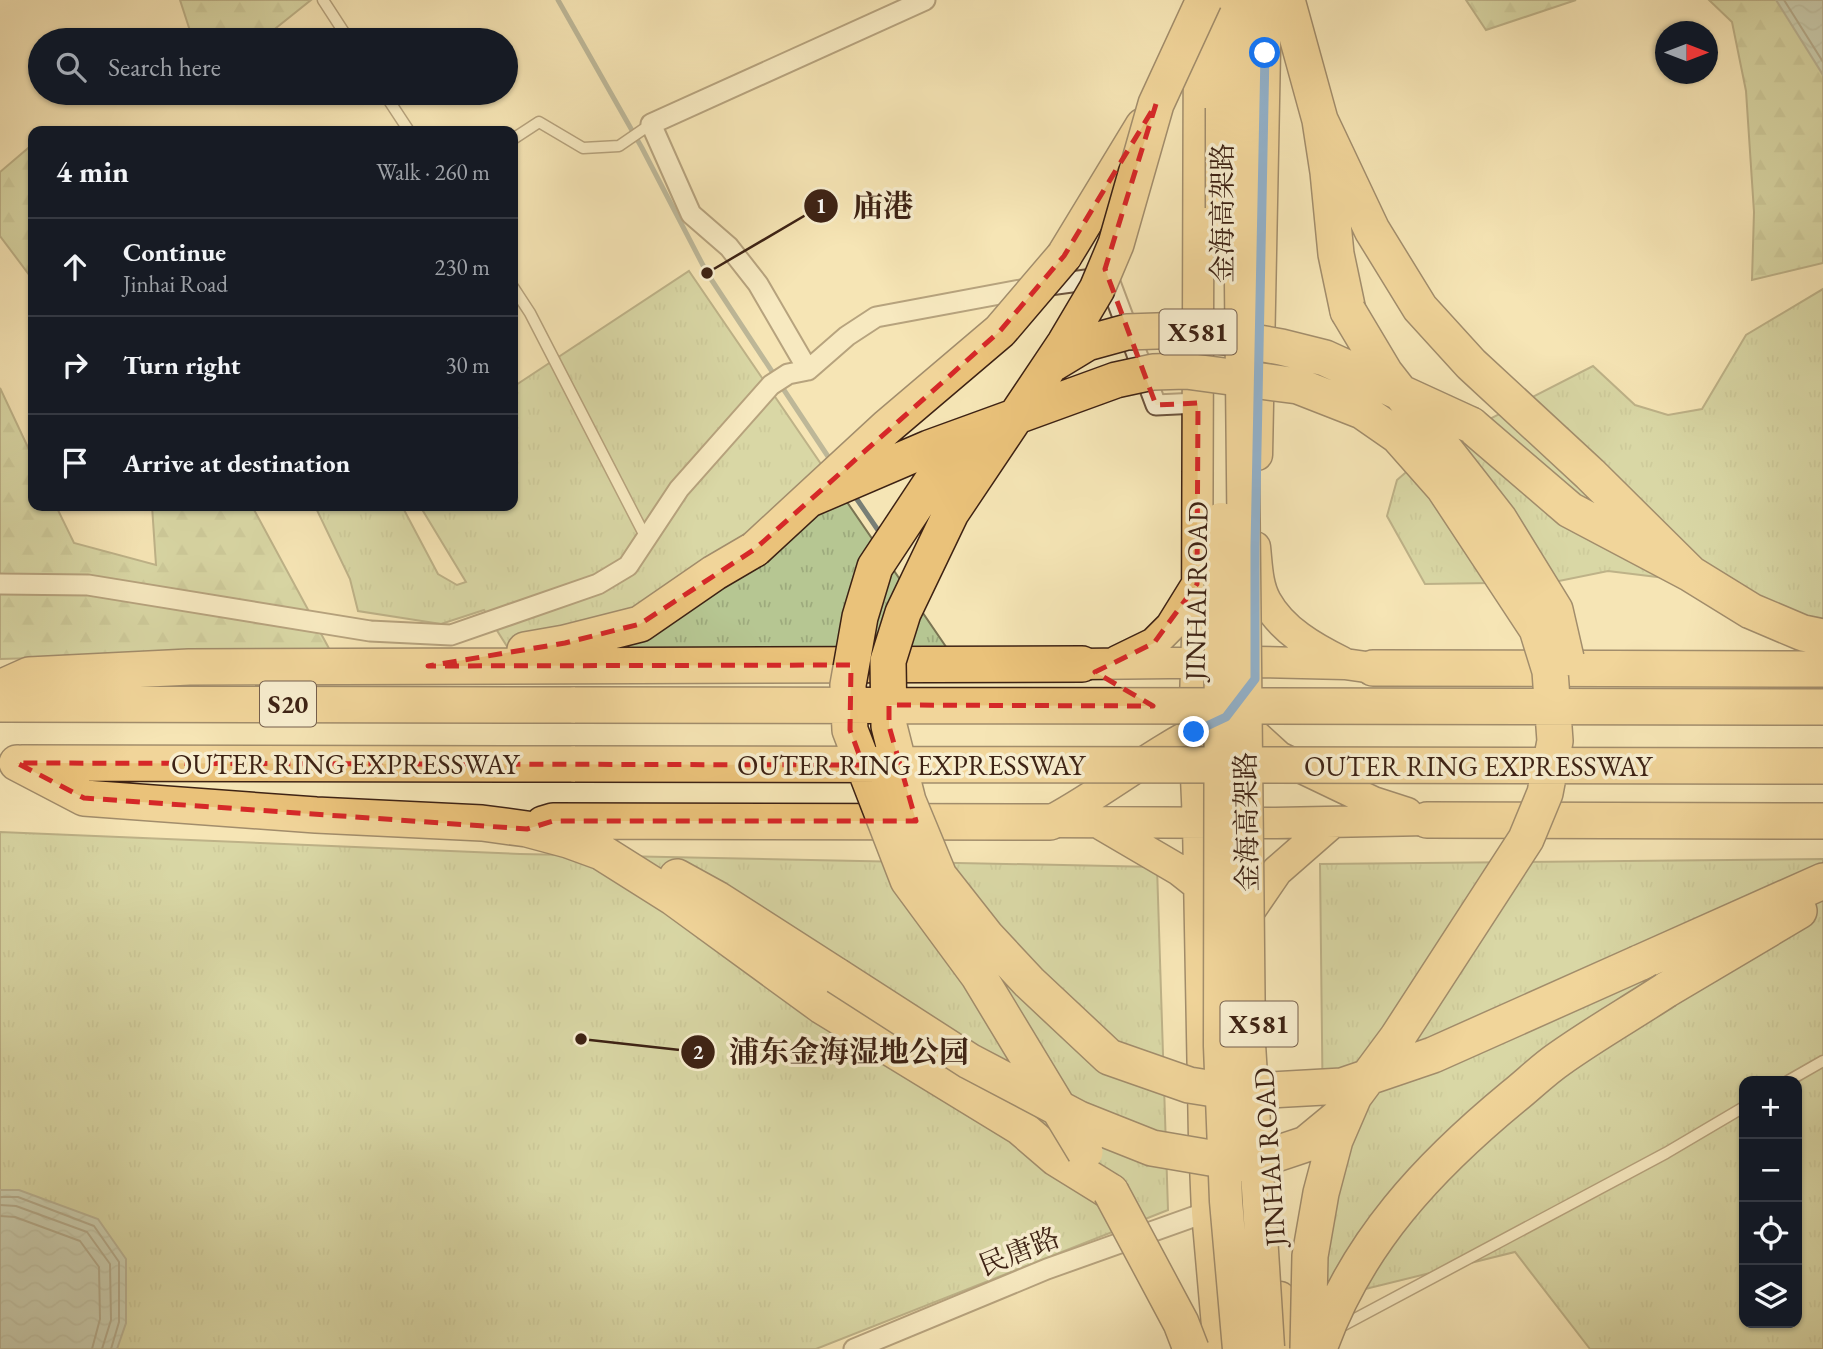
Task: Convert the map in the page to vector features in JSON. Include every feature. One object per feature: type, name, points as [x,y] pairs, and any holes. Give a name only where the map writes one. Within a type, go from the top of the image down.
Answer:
[{"type":"highway","points":[[428,666],[565,643],[640,624],[714,573],[755,549],[887,428],[1000,331],[1064,256],[1156,104],[1202,0]]},
{"type":"highway","name":"金海高架路","points":[[1223,0],[1220,1046],[1226,1201],[1239,1349]]},
{"type":"highway","name":"金海高架路","points":[[1249,0],[1241,296],[1249,1044],[1268,1349]]},
{"type":"highway","points":[[830,991],[1079,1119],[1152,1148],[1245,1164],[1306,1144],[1363,1097],[1397,1061],[1462,984],[1550,841],[1568,794],[1578,734],[1573,685],[1555,610],[1499,519],[1385,373],[1348,311],[1336,254],[1320,120],[1287,0]]},
{"type":"highway","points":[[1156,104],[1116,244],[1097,289],[1065,343],[951,513],[903,613],[888,660],[889,726],[908,801],[939,876],[986,937],[1038,991],[1109,1057],[1189,1085],[1233,1092],[1342,1086],[1433,1055],[1823,880]]},
{"type":"highway","points":[[1320,120],[1372,230],[1420,308],[1471,364],[1590,474],[1691,574]]},
{"type":"highway","points":[[1191,1349],[1181,1323],[1111,1192],[1096,1173],[978,975],[908,880],[850,730],[848,684],[860,617],[875,567],[932,481],[1004,391],[1087,343],[1127,332],[1185,330],[1281,347],[1325,358],[1471,425],[1570,510],[1691,574],[1751,611],[1803,633],[1823,638]]},
{"type":"highway","points":[[810,499],[929,448],[1116,380],[1153,372],[1185,371],[1298,386],[1362,411],[1398,436],[1444,488],[1537,629],[1550,671],[1555,741],[1545,793],[1526,839],[1397,1038],[1354,1096],[1335,1140],[1321,1193],[1310,1256],[1308,1349]]},
{"type":"highway","points":[[0,688],[29,675],[128,669],[1097,664]]},
{"type":"highway","points":[[1359,666],[1823,669]]},
{"type":"highway","name":"S20","points":[[0,704],[1823,707]]},
{"type":"highway","points":[[9,763],[84,799],[482,823],[527,829],[601,852],[641,859],[717,899],[830,991],[1020,1127],[1056,1158],[1111,1192]]},
{"type":"highway","name":"OUTER RING EXPRESSWAY","points":[[9,763],[1823,766]]},
{"type":"highway","points":[[1427,820],[1823,821]]},
{"type":"highway","points":[[527,829],[553,821],[1050,822]]},
{"type":"highway","points":[[1319,1349],[1331,1315],[1364,1257],[1402,1202],[1470,1132],[1558,1059],[1666,990],[1806,907],[1823,889]]},
{"type":"main road","name":"JINHAI ROAD","points":[[1202,0],[1194,732],[1207,1212],[1219,1349]]},
{"type":"main road","name":"JINHAI ROAD","points":[[1266,0],[1255,547],[1256,736],[1250,844],[1251,909],[1284,1349]]},
{"type":"main road","points":[[1255,547],[1258,580],[1265,601],[1289,630],[1359,666]]},
{"type":"main road","points":[[1097,664],[1154,643],[1171,626],[1197,584]]},
{"type":"main road","points":[[1097,664],[1196,672],[1359,666]]},
{"type":"main road","points":[[1097,664],[1194,732],[1226,758],[1254,809]]},
{"type":"main road","points":[[1197,791],[1226,758],[1278,718],[1328,697],[1359,666]]},
{"type":"main road","points":[[1050,822],[1092,799],[1194,732],[1226,717],[1256,671]]},
{"type":"main road","points":[[1196,672],[1226,717],[1256,736],[1279,757],[1373,802],[1427,820]]},
{"type":"main road","points":[[1050,822],[1198,822],[1254,809],[1333,822],[1427,820]]},
{"type":"main road","points":[[1097,822],[1179,870],[1198,885]]},
{"type":"main road","points":[[1251,909],[1277,872],[1333,822]]},
{"type":"street","points":[[798,372],[758,284],[729,247],[691,214],[648,126],[925,0]]},
{"type":"street","points":[[0,584],[88,585],[370,631],[451,635],[598,584],[628,566],[679,489],[771,385],[798,372],[876,317],[1042,286],[1108,277],[1156,405],[1198,403]]},
{"type":"street","name":"民唐路","points":[[854,1349],[1047,1269],[1207,1212]]},
{"type":"lane","points":[[323,0],[341,28]]},
{"type":"lane","points":[[392,105],[407,126]]},
{"type":"lane","points":[[518,136],[539,122],[583,148],[620,146],[648,126]]},
{"type":"lane","points":[[518,295],[646,538]]},
{"type":"lane","points":[[1797,1076],[1823,1061]]},
{"type":"lane","points":[[1299,1349],[1666,1153],[1739,1110]]},
{"type":"highlighted area","points":[[1156,104],[1105,269],[1156,405],[1198,403],[1197,584],[1154,643],[1095,672],[1153,706],[889,705],[889,726],[916,821],[553,821],[527,829],[84,798],[17,763],[863,765],[850,730],[851,665],[428,666],[565,643],[640,624],[755,549],[1000,331],[1064,256]]},
{"type":"green space","points":[[180,0],[311,0],[276,28],[189,28]]},
{"type":"green space","points":[[1466,0],[1576,0],[1486,30]]},
{"type":"green space","points":[[1709,0],[1823,0],[1823,263],[1752,280],[1754,212],[1746,91],[1732,22]]},
{"type":"green space","points":[[28,148],[28,273],[0,236],[0,172]]},
{"type":"green space","points":[[689,271],[953,657],[513,656],[484,610],[441,624],[358,611],[350,579],[317,511],[405,511],[438,574],[457,585],[466,582],[423,511],[518,511],[518,384]]},
{"type":"green space","points":[[1823,289],[1823,629],[1763,631],[1747,588],[1608,571],[1554,582],[1425,584],[1387,516],[1397,480],[1435,447],[1593,366],[1635,405],[1668,415],[1702,409],[1746,335]]},
{"type":"green space","points":[[0,388],[28,447],[28,511],[58,511],[74,543],[156,565],[152,511],[255,511],[332,654],[211,653],[0,659]]},
{"type":"green space","points":[[0,832],[520,854],[1157,867],[1168,1210],[816,1349],[0,1349]]},
{"type":"green space","points":[[1823,859],[1823,1349],[1590,1349],[1515,1252],[1325,1299],[1320,864]]},
{"type":"water","points":[[1776,0],[1823,0],[1823,75]]},
{"type":"water","points":[[0,1190],[19,1190],[98,1219],[126,1259],[126,1323],[117,1349],[0,1349]]},
{"type":"waterway","points":[[558,0],[642,148],[707,273],[775,376]]},
{"type":"waterway","points":[[780,384],[831,461]]},
{"type":"waterway","points":[[854,495],[882,536]]},
{"type":"place","name":"庙港","points":[[707,273]]},
{"type":"place","name":"浦东金海湿地公园","points":[[581,1039]]},
{"type":"route","points":[[1194,732],[1226,717],[1255,679],[1255,547],[1265,53]]}]
